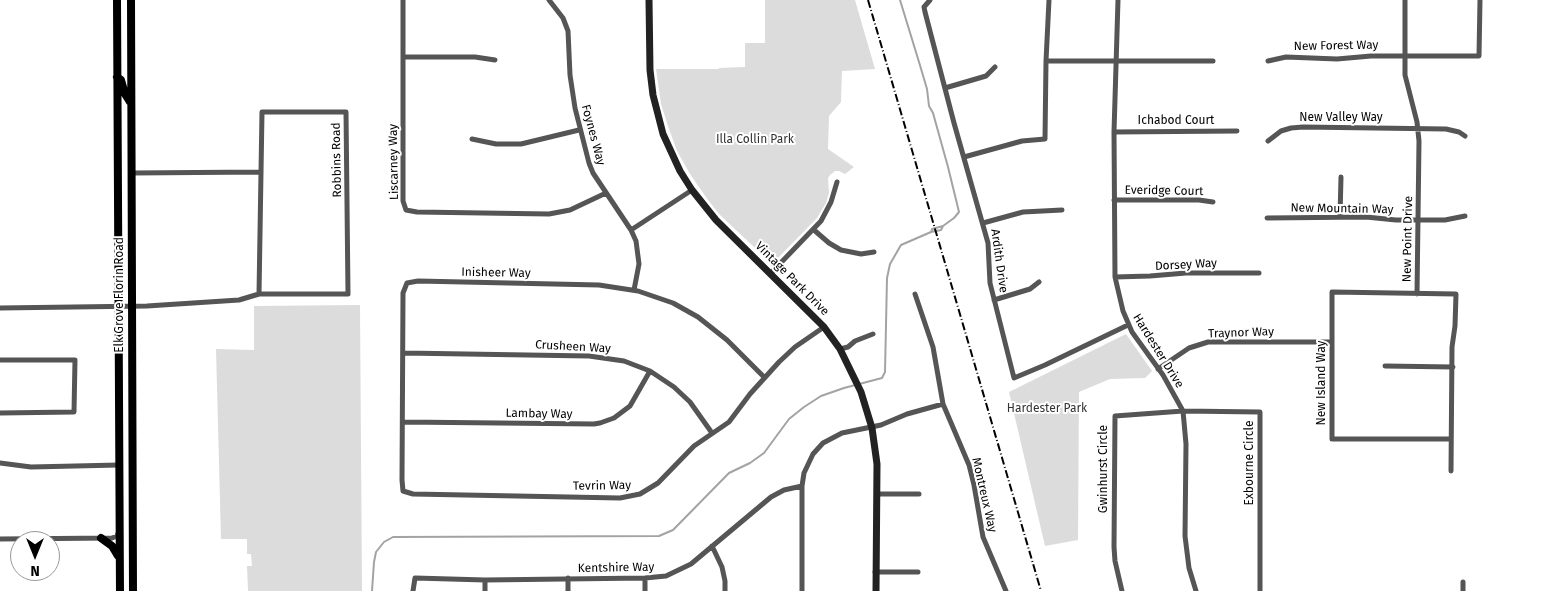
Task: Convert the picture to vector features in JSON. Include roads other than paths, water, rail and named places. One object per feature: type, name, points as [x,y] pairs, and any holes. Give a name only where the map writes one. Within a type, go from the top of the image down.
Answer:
[{"type":"main road","name":"Elk Grove Florin Road","points":[[117,0],[120,591]]},
{"type":"main road","name":"Elk Grove Florin Road","points":[[131,0],[133,591]]},
{"type":"main road","points":[[117,77],[122,80],[125,94],[130,102]]},
{"type":"main road","points":[[101,538],[116,551],[120,560]]},
{"type":"street","name":"Liscarney Way","points":[[403,0],[403,201],[406,210],[417,212],[549,214],[570,210],[606,193]]},
{"type":"street","points":[[548,0],[554,5],[561,0]]},
{"type":"street","name":"Vintage Park Drive","points":[[649,0],[650,70],[656,108],[668,147],[680,171],[692,190],[716,220],[824,327],[840,348],[862,392],[872,428],[877,464],[876,591]]},
{"type":"street","name":"Ardith Drive","points":[[930,0],[924,7],[925,12],[988,242],[990,283],[1014,378],[1128,325]]},
{"type":"street","points":[[964,157],[1022,141],[1045,139],[1048,0]]},
{"type":"street","name":"Hardester Drive","points":[[1118,0],[1114,132],[1115,277],[1118,296],[1128,325],[1158,369],[1183,411],[1186,444],[1185,536],[1189,568],[1196,591]]},
{"type":"street","name":"New Point Drive","points":[[1405,0],[1405,75],[1418,128],[1417,294],[1456,294],[1452,347],[1451,472]]},
{"type":"street","name":"New Forest Way","points":[[1268,61],[1286,57],[1337,59],[1371,56],[1479,56],[1480,0]]},
{"type":"street","name":"Foynes Way","points":[[554,5],[563,18],[569,38],[572,86],[579,130],[593,173],[636,241],[639,264],[634,290]]},
{"type":"street","points":[[404,57],[475,57],[495,60]]},
{"type":"street","points":[[1046,61],[1213,61]]},
{"type":"street","points":[[945,88],[986,76],[994,67]]},
{"type":"street","name":"Robbins Road","points":[[0,308],[131,306],[239,300],[259,294],[348,294],[346,112],[262,112],[259,294]]},
{"type":"street","name":"New Valley Way","points":[[1268,141],[1291,128],[1337,126],[1355,128],[1446,129],[1459,132],[1465,136]]},
{"type":"street","points":[[472,139],[496,144],[521,144],[579,130]]},
{"type":"street","name":"Ichabod Court","points":[[1114,132],[1237,131]]},
{"type":"street","points":[[132,173],[261,172]]},
{"type":"street","points":[[1340,177],[1340,217]]},
{"type":"street","points":[[771,273],[822,220],[832,202],[837,182]]},
{"type":"street","points":[[630,230],[692,190]]},
{"type":"street","name":"Everidge Court","points":[[1114,200],[1199,200],[1213,202]]},
{"type":"street","points":[[983,223],[1023,212],[1062,210]]},
{"type":"street","name":"New Mountain Way","points":[[1267,218],[1340,217],[1452,220],[1465,216]]},
{"type":"street","points":[[814,230],[829,243],[841,250],[861,254],[874,252]]},
{"type":"street","name":"Dorsey Way","points":[[1115,277],[1186,273],[1259,273]]},
{"type":"street","points":[[994,300],[1030,288],[1039,282]]},
{"type":"street","name":"Inisheer Way","points":[[403,491],[403,293],[407,283],[599,285],[634,290],[659,298],[698,317],[727,340],[764,377]]},
{"type":"street","name":"New Island Way","points":[[1417,294],[1332,292],[1332,439],[1451,440]]},
{"type":"street","name":"Montreux Way","points":[[915,294],[933,347],[943,404],[969,465],[983,537],[988,553],[1006,591]]},
{"type":"street","name":"Tevrin Way","points":[[403,491],[413,494],[627,497],[640,494],[652,487],[694,446],[724,426],[764,377],[795,348],[824,327]]},
{"type":"street","points":[[840,348],[848,347],[855,341],[873,334]]},
{"type":"street","name":"Traynor Way","points":[[1158,369],[1184,351],[1208,342],[1332,342]]},
{"type":"street","name":"Crusheen Way","points":[[404,353],[596,356],[624,361],[650,371],[680,392],[712,434]]},
{"type":"street","points":[[0,360],[75,360],[74,412],[0,413]]},
{"type":"street","points":[[1384,366],[1453,367]]},
{"type":"street","name":"Lambay Way","points":[[403,422],[600,423],[614,418],[630,406],[650,371]]},
{"type":"street","points":[[802,591],[802,486],[809,460],[823,444],[842,433],[872,428],[907,414],[943,404]]},
{"type":"street","name":"Gwinhurst Circle","points":[[1122,591],[1114,546],[1114,416],[1183,411]]},
{"type":"street","name":"Exbourne Circle","points":[[1183,411],[1260,412],[1260,591]]},
{"type":"street","points":[[0,463],[31,467],[120,466]]},
{"type":"street","name":"Kentshire Way","points":[[414,591],[415,578],[485,580],[645,578],[666,576],[691,564],[771,496],[784,490],[802,486]]},
{"type":"street","points":[[878,494],[919,494]]},
{"type":"street","points":[[0,539],[112,538],[117,536],[120,530]]},
{"type":"street","points":[[712,546],[722,567],[725,591]]},
{"type":"street","points":[[875,572],[918,572]]},
{"type":"street","points":[[568,578],[568,591]]},
{"type":"street","points":[[645,578],[645,591]]},
{"type":"street","points":[[485,580],[485,591]]},
{"type":"street","points":[[1463,582],[1463,591]]},
{"type":"waterway","points":[[372,591],[376,552],[384,542],[393,537],[659,536],[673,530],[729,473],[750,463],[764,453],[789,419],[804,407],[821,396],[882,378],[885,372],[887,278],[890,264],[901,245],[931,232],[941,230],[959,212],[933,113],[929,106],[927,89],[900,0]]},
{"type":"waterway","points":[[931,232],[932,229],[943,226]]},
{"type":"railway","points":[[868,0],[1041,591]]},
{"type":"park label","name":"Illa Collin Park","points":[[755,140]]},
{"type":"park label","name":"Hardester Park","points":[[1047,409]]}]
